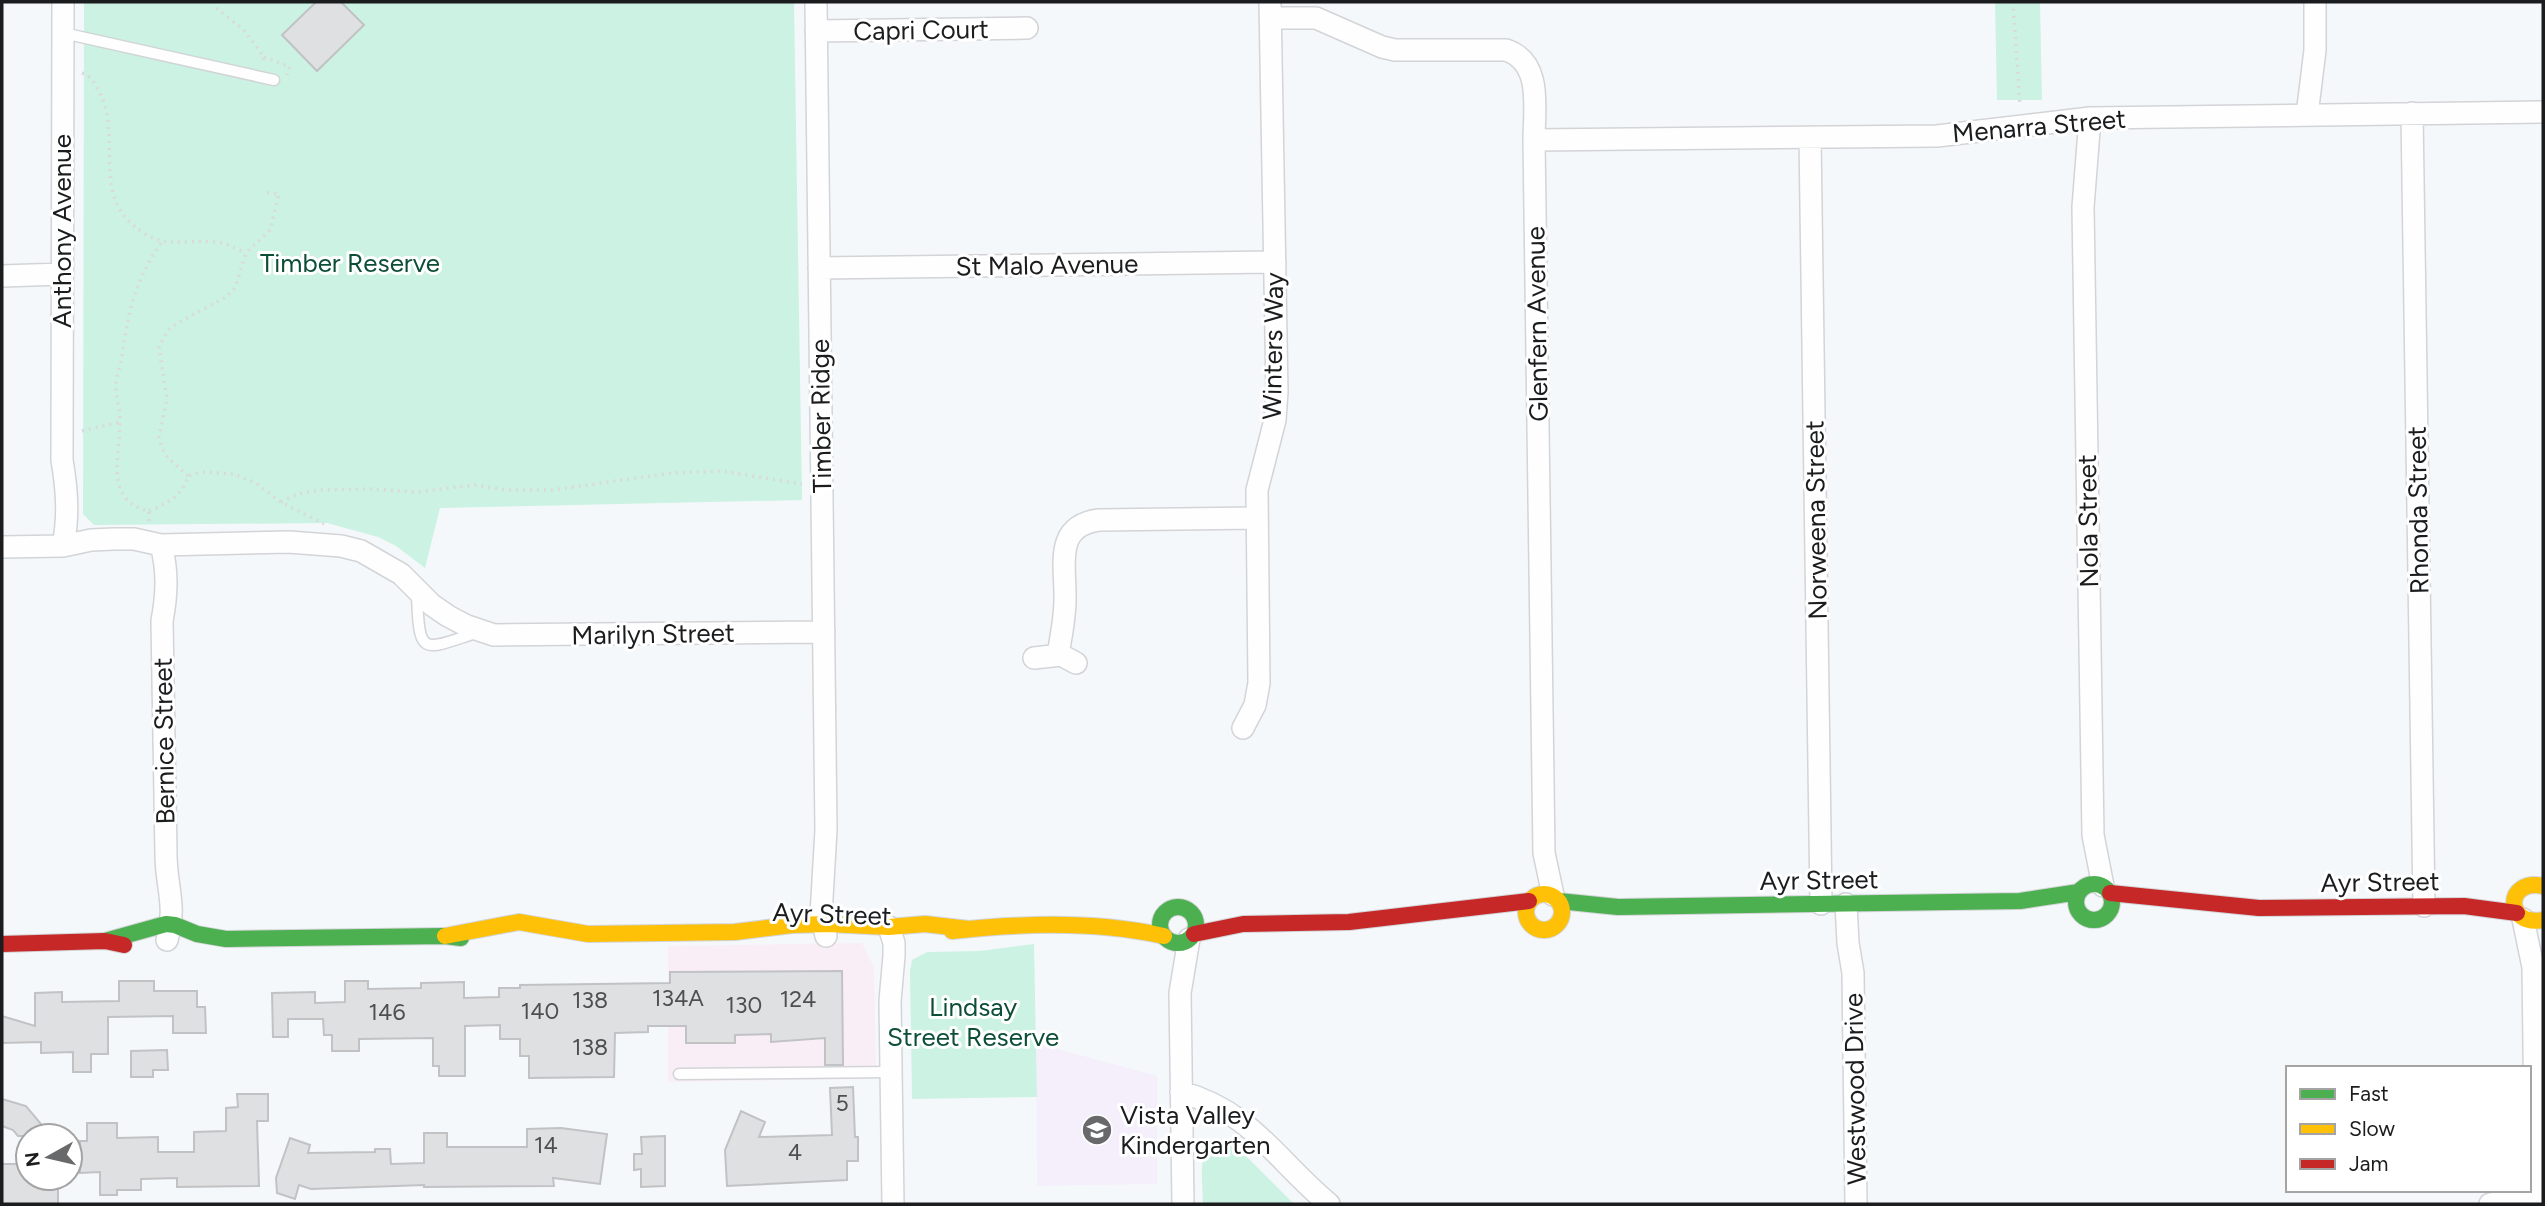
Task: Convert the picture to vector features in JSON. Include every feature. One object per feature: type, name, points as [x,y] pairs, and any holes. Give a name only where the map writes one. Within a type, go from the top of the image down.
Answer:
[{"type":"street","name":"Anthony Avenue","points":[[63,2],[62,460],[68,499],[68,524],[63,546]]},
{"type":"street","name":"Timber Ridge","points":[[816,2],[826,830],[821,884],[827,928]]},
{"type":"street","points":[[2315,2],[2316,115]]},
{"type":"street","name":"Glenfern Avenue","points":[[1270,10],[1316,19],[1395,50],[1513,52],[1526,63],[1531,72],[1544,899]]},
{"type":"street","name":"Winters Way","points":[[1243,728],[1255,705],[1259,683],[1257,518],[1260,475],[1276,408],[1270,10]]},
{"type":"street","name":"Capri Court","points":[[816,31],[1027,28]]},
{"type":"street","name":"Menarra Street","points":[[1534,140],[1937,136],[2081,119],[2543,112]]},
{"type":"street","name":"Rhonda Street","points":[[2412,113],[2424,906]]},
{"type":"street","name":"Nola Street","points":[[2081,119],[2094,890]]},
{"type":"street","name":"Norweena Street","points":[[1810,137],[1821,904]]},
{"type":"street","name":"St Malo Avenue","points":[[819,268],[1275,262]]},
{"type":"street","points":[[2,275],[62,274]]},
{"type":"street","points":[[1034,657],[1067,659],[1065,552],[1067,542],[1076,527],[1099,520],[1257,518]]},
{"type":"street","name":"Marilyn Street","points":[[2,547],[63,546],[91,540],[114,539],[134,539],[161,545],[298,542],[341,546],[383,562],[401,574],[432,605],[448,616],[482,631],[508,636],[824,632]]},
{"type":"street","name":"Bernice Street","points":[[161,545],[156,578],[162,621],[166,861],[161,892],[167,930]]},
{"type":"street","name":"Ayr Street","points":[[2464,906],[2517,892],[2532,884],[2543,886]]},
{"type":"street","points":[[2094,890],[2112,903],[2108,914],[2098,919],[2082,915],[2076,902],[2094,890]]},
{"type":"street","name":"Ayr Street","points":[[4,942],[105,942],[140,946],[167,930],[194,946],[226,939],[445,936],[519,922],[588,934],[735,932],[792,925],[888,937],[925,924],[969,929],[1106,927],[1179,937],[1243,925],[1349,922],[1544,899],[1618,908],[2020,901],[2094,890],[2259,908],[2464,906],[2531,918]]},
{"type":"street","points":[[2490,1204],[2536,1200],[2531,918],[2514,902],[2517,892]]},
{"type":"street","points":[[1544,899],[1563,913],[1553,928],[1543,930],[1532,926],[1526,911],[1544,899]]},
{"type":"street","name":"Ayr Street","points":[[2108,914],[2170,900]]},
{"type":"street","name":"Ayr Street","points":[[2020,901],[2082,915]]},
{"type":"street","name":"Westwood Drive","points":[[1852,904],[1858,943],[1853,973],[1856,1204]]},
{"type":"street","points":[[1178,906],[1193,914],[1197,924],[1179,937],[1160,925],[1163,915],[1172,907],[1178,906]]},
{"type":"street","name":"Ayr Street","points":[[1553,928],[1571,919],[1618,908]]},
{"type":"street","name":"Ayr Street","points":[[1457,910],[1501,916],[1532,926]]},
{"type":"street","name":"Ayr Street","points":[[1193,914],[1243,925]]},
{"type":"street","name":"Ayr Street","points":[[1106,927],[1163,915]]},
{"type":"street","points":[[888,937],[893,1204]]},
{"type":"street","points":[[1179,937],[1183,1204]]},
{"type":"street","points":[[1181,1092],[1214,1105],[1250,1126],[1329,1204]]},
{"type":"lane","points":[[63,33],[274,80]]},
{"type":"lane","name":"Marilyn Street","points":[[417,591],[419,634],[427,646],[435,646],[482,631]]},
{"type":"lane","points":[[679,1074],[891,1072]]},
{"type":"path","points":[[212,2],[243,29],[264,57],[255,76]]},
{"type":"path","points":[[2013,2],[2022,125]]},
{"type":"path","points":[[82,74],[91,78],[108,111],[108,159],[114,199],[123,216],[134,226],[162,242],[215,242],[246,253]]},
{"type":"path","points":[[188,476],[168,458],[159,437],[167,398],[159,347],[168,330],[226,297],[235,288],[246,253],[270,230],[276,212],[279,194],[262,192]]},
{"type":"path","points":[[162,242],[146,263],[136,287],[126,326],[116,388],[120,422],[119,491],[132,506],[149,511],[179,495],[188,476],[202,472],[234,474],[256,483],[281,502],[324,524]]},
{"type":"path","points":[[80,431],[120,422]]},
{"type":"path","points":[[281,502],[298,494],[321,490],[417,492],[475,485],[506,490],[552,491],[672,473],[722,471],[804,484]]},
{"type":"path","points":[[149,511],[149,526]]},
{"type":"shaded area","points":[[862,943],[874,967],[876,1070],[869,1079],[668,1082],[668,946]]},
{"type":"shaded area","name":"Vista Valley Kindergarten","points":[[1036,1043],[1157,1076],[1157,1184],[1037,1186]]},
{"type":"green space","name":"Timber Reserve","points":[[84,2],[794,2],[802,500],[440,508],[425,568],[396,546],[378,537],[327,523],[94,525],[83,514]]},
{"type":"green space","points":[[1995,2],[2040,2],[2042,100],[1997,100]]},
{"type":"green space","name":"Lindsay Street Reserve","points":[[1034,944],[1037,1097],[912,1099],[912,960],[927,952],[980,951]]},
{"type":"green space","points":[[1216,1138],[1230,1140],[1294,1204],[1203,1204],[1203,1159]]},
{"type":"building","points":[[316,2],[341,2],[364,25],[317,71],[282,35]]},
{"type":"building","points":[[842,971],[843,1065],[825,1065],[825,1038],[771,1042],[771,1034],[735,1035],[735,1043],[686,1043],[686,1026],[648,1026],[648,1032],[615,1033],[614,1077],[529,1078],[529,1056],[520,1056],[520,1039],[500,1039],[500,1025],[465,1026],[465,1076],[439,1076],[439,1066],[433,1066],[433,1038],[359,1039],[359,1051],[332,1051],[332,1035],[324,1035],[323,1019],[288,1019],[288,1037],[273,1037],[272,993],[315,992],[315,1003],[345,1002],[345,981],[368,981],[368,989],[421,988],[421,983],[464,982],[464,998],[499,997],[499,988],[520,988],[520,985],[670,983],[670,972]]},
{"type":"building","points":[[119,981],[154,981],[154,991],[197,991],[197,1007],[205,1007],[206,1033],[173,1033],[173,1016],[108,1017],[108,1054],[91,1054],[91,1072],[73,1072],[73,1052],[41,1053],[41,1042],[2,1043],[2,1016],[35,1026],[35,993],[62,992],[62,1002],[119,1001]]},
{"type":"building","points":[[167,1050],[168,1070],[153,1070],[153,1077],[131,1077],[131,1051]]},
{"type":"building","points":[[853,1087],[858,1161],[847,1161],[847,1180],[727,1186],[725,1150],[741,1111],[765,1122],[759,1137],[832,1135],[830,1088]]},
{"type":"building","points":[[237,1094],[268,1094],[268,1121],[257,1121],[259,1186],[177,1187],[177,1178],[141,1179],[141,1190],[117,1190],[117,1195],[100,1195],[100,1172],[84,1173],[87,1123],[117,1123],[117,1138],[158,1137],[158,1152],[194,1152],[194,1132],[226,1131],[226,1108],[238,1107]]},
{"type":"building","points":[[2,1099],[26,1106],[39,1122],[14,1122],[14,1131],[2,1126]]},
{"type":"building","points":[[561,1128],[607,1134],[600,1184],[553,1178],[554,1186],[424,1185],[311,1189],[299,1185],[295,1199],[277,1193],[276,1178],[290,1138],[310,1145],[308,1153],[375,1152],[375,1149],[390,1149],[391,1164],[424,1163],[424,1133],[447,1133],[447,1147],[527,1147],[527,1129]]},
{"type":"building","points":[[665,1136],[665,1186],[641,1187],[641,1169],[634,1170],[634,1154],[642,1154],[641,1137]]},
{"type":"building","points":[[2,1164],[14,1164],[14,1192],[58,1192],[58,1204],[2,1204]]},
{"type":"traffic: fast","points":[[2094,884],[2107,889],[2112,902],[2107,915],[2094,920],[2081,915],[2076,902],[2081,889],[2094,884]]},
{"type":"traffic: fast","points":[[1559,901],[1618,907],[2020,901],[2079,892]]},
{"type":"traffic: fast","points":[[1178,907],[1191,912],[1196,925],[1191,938],[1178,943],[1165,938],[1160,925],[1165,912],[1178,907]]},
{"type":"traffic: fast","points":[[105,941],[166,924],[197,934],[226,939],[461,938]]},
{"type":"traffic: slow","points":[[2543,886],[2530,885],[2521,889],[2514,903],[2521,917],[2543,920]]},
{"type":"traffic: slow","points":[[1544,894],[1557,899],[1562,912],[1557,925],[1544,930],[1531,925],[1526,912],[1531,899],[1544,894]]},
{"type":"traffic: slow","points":[[445,936],[519,922],[588,934],[735,932],[792,925],[829,924],[889,927],[925,924],[969,929]]},
{"type":"traffic: slow","points":[[952,931],[1058,925],[1112,928],[1164,936]]},
{"type":"traffic: jam","points":[[2110,893],[2259,908],[2464,906],[2517,913]]},
{"type":"traffic: jam","points":[[1194,934],[1243,924],[1349,922],[1529,901]]},
{"type":"traffic: jam","points":[[2,944],[105,941],[124,945]]},
{"type":"place","name":"Vista Valley Kindergarten","points":[[1097,1130]]}]
